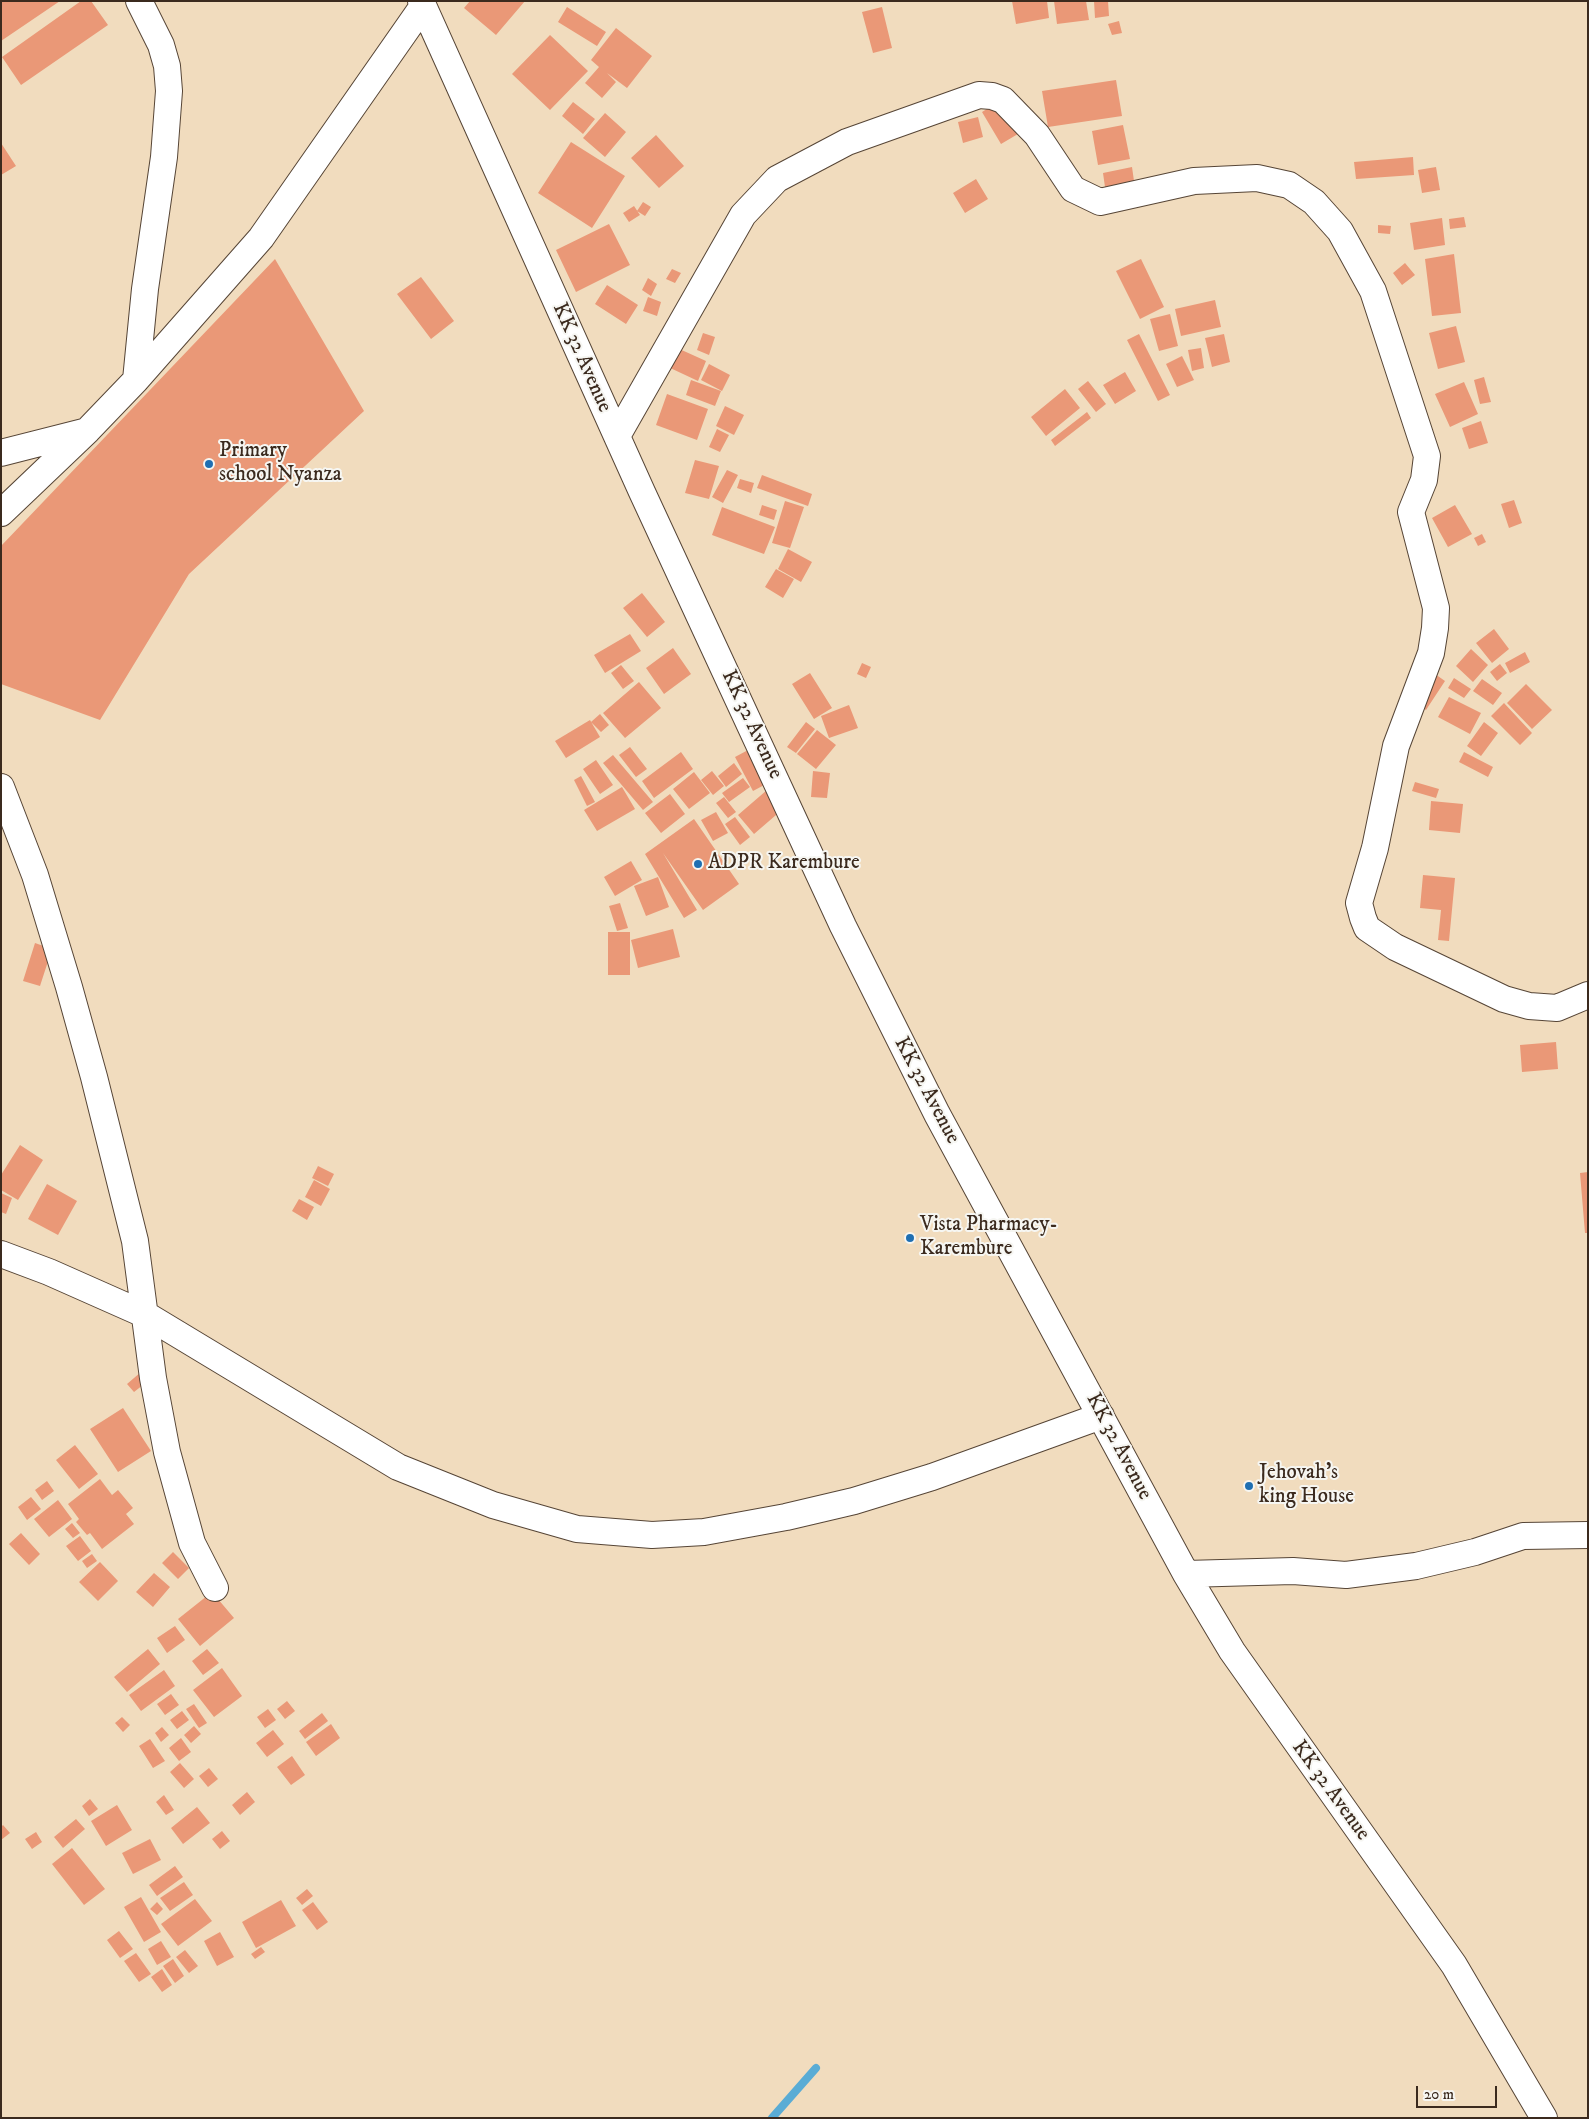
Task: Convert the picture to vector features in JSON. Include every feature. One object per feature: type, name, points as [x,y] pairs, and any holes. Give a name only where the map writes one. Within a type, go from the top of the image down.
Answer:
[{"type":"street","points":[[136,380],[145,289],[164,157],[169,91],[167,66],[161,45],[139,1]]},
{"type":"street","points":[[1,513],[87,431],[136,380],[261,238],[422,4]]},
{"type":"street","name":"KK 32 Avenue","points":[[422,4],[617,436],[843,926],[896,1036],[1186,1574],[1232,1651],[1454,1965],[1544,2118]]},
{"type":"street","points":[[617,436],[742,215],[777,178],[847,142],[980,95],[992,96],[1003,100],[1037,135],[1073,189],[1100,202],[1194,181],[1257,178],[1289,185],[1314,202],[1340,231],[1372,291],[1427,456],[1424,480],[1411,512],[1436,608],[1435,628],[1431,653],[1396,746],[1375,848],[1359,903],[1363,918],[1368,928],[1394,947],[1504,999],[1529,1006],[1557,1008],[1588,995]]},
{"type":"street","points":[[1,453],[87,431]]},
{"type":"street","points":[[1,787],[35,875],[69,987],[135,1241],[153,1378],[170,1461],[192,1544],[215,1588]]},
{"type":"street","points":[[1,1254],[49,1272],[146,1315],[398,1467],[493,1506],[578,1529],[652,1535],[704,1532],[786,1517],[854,1501],[932,1477],[1101,1416]]},
{"type":"street","points":[[1186,1574],[1293,1571],[1346,1575],[1416,1566],[1475,1552],[1523,1536],[1588,1536]]},
{"type":"building","points":[[1,1],[60,1],[1,41]]},
{"type":"building","points":[[81,1],[91,1],[108,25],[21,85],[2,57]]},
{"type":"building","points":[[470,1],[525,1],[496,35],[464,8]]},
{"type":"building","points":[[1012,1],[1047,1],[1049,18],[1016,24]]},
{"type":"building","points":[[1054,1],[1086,1],[1089,20],[1057,24]]},
{"type":"building","points":[[1094,1],[1108,1],[1109,16],[1095,18]]},
{"type":"building","points":[[567,7],[606,32],[597,46],[558,22]]},
{"type":"building","points":[[882,7],[892,48],[873,53],[862,12]]},
{"type":"building","points":[[1119,21],[1122,33],[1112,35],[1108,24]]},
{"type":"building","points":[[616,28],[652,56],[627,88],[607,73],[616,82],[602,98],[585,83],[599,67],[591,60]]},
{"type":"building","points":[[550,35],[588,71],[550,110],[512,74]]},
{"type":"building","points":[[1116,80],[1122,116],[1048,127],[1042,91]]},
{"type":"building","points":[[1003,99],[1023,131],[1001,144],[982,112]]},
{"type":"building","points":[[573,102],[595,119],[583,134],[562,116]]},
{"type":"building","points":[[605,113],[626,132],[605,157],[583,138]]},
{"type":"building","points":[[978,117],[983,137],[963,143],[958,122]]},
{"type":"building","points":[[1123,125],[1130,159],[1098,165],[1092,131]]},
{"type":"building","points":[[656,135],[684,166],[659,188],[631,158]]},
{"type":"building","points":[[571,142],[625,176],[592,228],[538,193]]},
{"type":"building","points":[[1,143],[16,166],[1,175]]},
{"type":"building","points":[[1413,157],[1414,175],[1356,179],[1354,162]]},
{"type":"building","points":[[1132,167],[1134,181],[1105,187],[1103,173]]},
{"type":"building","points":[[1436,167],[1440,190],[1422,193],[1418,170]]},
{"type":"building","points":[[976,179],[988,199],[965,213],[953,193]]},
{"type":"building","points":[[643,202],[651,207],[645,216],[637,211]]},
{"type":"building","points":[[634,206],[640,215],[629,222],[623,213]]},
{"type":"building","points":[[1464,217],[1466,227],[1450,229],[1449,219]]},
{"type":"building","points":[[1442,218],[1445,245],[1414,250],[1410,223]]},
{"type":"building","points":[[609,224],[630,265],[576,292],[556,250]]},
{"type":"building","points":[[1378,225],[1391,226],[1390,234],[1378,233]]},
{"type":"building","points":[[1454,254],[1461,313],[1432,316],[1425,259]]},
{"type":"building","points":[[275,259],[364,411],[189,574],[100,720],[1,684],[1,546]]},
{"type":"building","points":[[1141,259],[1164,307],[1140,319],[1116,271]]},
{"type":"building","points":[[1405,263],[1415,275],[1402,285],[1393,273]]},
{"type":"building","points":[[672,269],[681,273],[675,283],[666,279]]},
{"type":"building","points":[[421,277],[454,321],[431,339],[397,294]]},
{"type":"building","points":[[648,278],[657,284],[651,296],[642,290]]},
{"type":"building","points":[[607,285],[638,305],[626,324],[595,304]]},
{"type":"building","points":[[648,297],[661,302],[657,316],[643,311]]},
{"type":"building","points":[[1215,300],[1221,327],[1181,336],[1175,309]]},
{"type":"building","points":[[1170,314],[1178,346],[1159,351],[1150,319]]},
{"type":"building","points":[[1456,326],[1465,362],[1438,369],[1429,333]]},
{"type":"building","points":[[703,333],[715,337],[709,355],[697,350]]},
{"type":"building","points":[[1139,334],[1170,395],[1158,401],[1127,340]]},
{"type":"building","points":[[1224,334],[1230,362],[1212,367],[1205,338]]},
{"type":"building","points":[[675,347],[706,361],[698,381],[666,366]]},
{"type":"building","points":[[1201,348],[1204,368],[1192,371],[1188,350]]},
{"type":"building","points":[[1182,356],[1194,380],[1177,387],[1166,364]]},
{"type":"building","points":[[709,364],[730,375],[722,391],[701,380]]},
{"type":"building","points":[[1125,372],[1136,391],[1115,404],[1103,385]]},
{"type":"building","points":[[1484,377],[1491,402],[1480,404],[1474,380]]},
{"type":"building","points":[[691,380],[721,391],[715,406],[686,395]]},
{"type":"building","points":[[1088,381],[1106,404],[1096,412],[1078,389]]},
{"type":"building","points":[[1464,382],[1478,414],[1450,427],[1435,394]]},
{"type":"building","points":[[1065,389],[1080,408],[1046,436],[1031,417]]},
{"type":"building","points":[[667,394],[708,409],[697,440],[656,425]]},
{"type":"building","points":[[725,406],[744,415],[734,435],[716,426]]},
{"type":"building","points":[[1087,412],[1091,418],[1055,446],[1051,440]]},
{"type":"building","points":[[1481,421],[1488,443],[1469,449],[1462,428]]},
{"type":"building","points":[[717,429],[729,435],[720,452],[709,447]]},
{"type":"building","points":[[695,460],[719,466],[709,499],[685,493]]},
{"type":"building","points":[[727,470],[738,475],[723,503],[712,497]]},
{"type":"building","points":[[762,475],[812,494],[808,506],[757,488]]},
{"type":"building","points":[[740,479],[754,483],[751,493],[737,488]]},
{"type":"building","points":[[1514,500],[1522,523],[1509,528],[1501,504]]},
{"type":"building","points":[[785,501],[804,507],[790,548],[772,543]]},
{"type":"building","points":[[762,505],[777,510],[774,520],[759,515]]},
{"type":"building","points":[[1455,505],[1472,534],[1448,547],[1432,518]]},
{"type":"building","points":[[722,507],[775,527],[764,554],[712,535]]},
{"type":"building","points":[[1482,534],[1486,542],[1478,546],[1474,538]]},
{"type":"building","points":[[788,549],[812,562],[801,582],[778,569]]},
{"type":"building","points":[[776,569],[794,579],[783,598],[765,587]]},
{"type":"building","points":[[642,593],[665,622],[647,637],[623,608]]},
{"type":"building","points":[[1494,629],[1509,649],[1492,663],[1476,643]]},
{"type":"building","points":[[630,634],[641,651],[605,673],[594,655]]},
{"type":"building","points":[[673,648],[691,674],[664,694],[646,668]]},
{"type":"building","points":[[1471,649],[1488,665],[1473,682],[1456,666]]},
{"type":"building","points":[[1525,652],[1530,662],[1510,673],[1505,663]]},
{"type":"building","points":[[862,663],[871,667],[866,678],[857,674]]},
{"type":"building","points":[[1500,664],[1507,673],[1497,681],[1490,672]]},
{"type":"building","points":[[621,665],[634,681],[623,689],[611,673]]},
{"type":"building","points":[[810,673],[832,708],[814,719],[792,684]]},
{"type":"building","points":[[1435,674],[1445,681],[1426,710],[1416,703]]},
{"type":"building","points":[[1454,678],[1471,689],[1464,698],[1448,688]]},
{"type":"building","points":[[1482,679],[1502,693],[1493,705],[1473,691]]},
{"type":"building","points":[[639,682],[661,708],[625,738],[603,713]]},
{"type":"building","points":[[1526,684],[1552,710],[1532,729],[1507,703]]},
{"type":"building","points":[[1449,697],[1481,713],[1470,734],[1438,717]]},
{"type":"building","points":[[1504,703],[1532,733],[1520,745],[1491,716]]},
{"type":"building","points":[[849,705],[858,728],[829,738],[821,716]]},
{"type":"building","points":[[600,714],[609,725],[601,732],[591,722]]},
{"type":"building","points":[[590,720],[600,737],[566,758],[555,741]]},
{"type":"building","points":[[806,722],[815,729],[796,753],[787,747]]},
{"type":"building","points":[[1484,722],[1498,733],[1481,756],[1467,746]]},
{"type":"building","points":[[817,730],[836,745],[816,769],[797,754]]},
{"type":"building","points":[[630,747],[647,769],[636,777],[619,755]]},
{"type":"building","points":[[750,749],[768,783],[753,791],[735,757]]},
{"type":"building","points":[[681,752],[693,769],[654,798],[642,781]]},
{"type":"building","points":[[1464,752],[1493,767],[1488,777],[1459,762]]},
{"type":"building","points":[[613,755],[653,802],[643,810],[603,763]]},
{"type":"building","points":[[596,760],[613,785],[600,794],[583,769]]},
{"type":"building","points":[[734,763],[742,774],[726,787],[718,776]]},
{"type":"building","points":[[712,771],[724,786],[713,795],[701,780]]},
{"type":"building","points":[[813,771],[830,773],[827,798],[811,797]]},
{"type":"building","points":[[694,772],[710,793],[689,809],[673,789]]},
{"type":"building","points":[[581,776],[595,802],[587,806],[574,780]]},
{"type":"building","points":[[743,778],[750,787],[729,802],[722,793]]},
{"type":"building","points":[[1415,782],[1439,789],[1436,798],[1412,791]]},
{"type":"building","points":[[622,787],[635,809],[597,831],[584,810]]},
{"type":"building","points":[[767,790],[783,809],[754,834],[738,815]]},
{"type":"building","points":[[670,794],[685,814],[661,833],[645,813]]},
{"type":"building","points":[[724,797],[736,812],[728,818],[716,803]]},
{"type":"building","points":[[1431,801],[1463,804],[1460,833],[1429,830]]},
{"type":"building","points":[[716,812],[728,833],[713,841],[701,820]]},
{"type":"building","points":[[735,817],[750,837],[740,845],[725,824]]},
{"type":"building","name":"ADPR Karembure","points":[[694,819],[739,884],[703,910],[663,853],[697,910],[684,918],[645,854]]},
{"type":"building","points":[[631,861],[642,880],[615,896],[604,877]]},
{"type":"building","points":[[1423,875],[1455,878],[1449,941],[1438,940],[1441,910],[1420,908]]},
{"type":"building","points":[[658,877],[669,907],[646,916],[634,886]]},
{"type":"building","points":[[620,903],[628,928],[617,931],[609,906]]},
{"type":"building","points":[[673,929],[680,957],[638,968],[631,940]]},
{"type":"building","points":[[608,932],[630,932],[630,975],[608,975]]},
{"type":"building","points":[[35,943],[52,949],[40,986],[23,981]]},
{"type":"building","points":[[1556,1042],[1558,1069],[1522,1072],[1520,1045]]},
{"type":"building","points":[[20,1145],[43,1160],[18,1200],[1,1190],[1,1175]]},
{"type":"building","points":[[318,1166],[334,1174],[328,1186],[312,1178]]},
{"type":"building","points":[[1588,1172],[1588,1233],[1585,1233],[1580,1173]]},
{"type":"building","points":[[314,1180],[330,1189],[321,1206],[305,1197]]},
{"type":"building","points":[[47,1184],[77,1201],[58,1235],[28,1219]]},
{"type":"building","points":[[1,1193],[12,1198],[6,1214],[1,1212]]},
{"type":"building","points":[[299,1199],[314,1207],[307,1220],[292,1211]]},
{"type":"building","points":[[141,1372],[148,1381],[134,1392],[127,1384]]},
{"type":"building","points":[[123,1408],[151,1451],[118,1472],[90,1429]]},
{"type":"building","points":[[75,1445],[98,1474],[79,1489],[56,1460]]},
{"type":"building","points":[[100,1479],[112,1495],[118,1490],[133,1508],[126,1514],[134,1524],[102,1549],[90,1533],[87,1535],[76,1522],[79,1519],[68,1504]]},
{"type":"building","points":[[47,1481],[54,1491],[42,1500],[35,1490]]},
{"type":"building","points":[[31,1497],[41,1509],[27,1520],[18,1507]]},
{"type":"building","points":[[58,1500],[72,1519],[49,1537],[34,1519]]},
{"type":"building","points":[[72,1523],[80,1533],[73,1538],[65,1529]]},
{"type":"building","points":[[21,1533],[40,1554],[29,1565],[9,1544]]},
{"type":"building","points":[[80,1536],[91,1551],[78,1561],[66,1546]]},
{"type":"building","points":[[173,1552],[189,1568],[178,1579],[162,1563]]},
{"type":"building","points":[[92,1554],[97,1561],[87,1568],[82,1561]]},
{"type":"building","points":[[100,1562],[118,1581],[98,1601],[79,1582]]},
{"type":"building","points":[[154,1573],[170,1587],[153,1607],[136,1592]]},
{"type":"building","points":[[212,1592],[234,1618],[200,1646],[178,1619]]},
{"type":"building","points":[[175,1626],[185,1640],[167,1653],[157,1638]]},
{"type":"building","points":[[148,1649],[160,1664],[127,1692],[114,1677]]},
{"type":"building","points":[[207,1649],[219,1663],[203,1675],[192,1661]]},
{"type":"building","points":[[222,1668],[242,1696],[214,1717],[193,1690]]},
{"type":"building","points":[[164,1670],[175,1686],[141,1711],[129,1695]]},
{"type":"building","points":[[171,1694],[179,1705],[165,1715],[157,1704]]},
{"type":"building","points":[[287,1701],[295,1711],[285,1719],[277,1709]]},
{"type":"building","points":[[194,1704],[207,1723],[199,1728],[186,1709]]},
{"type":"building","points":[[268,1709],[276,1720],[265,1728],[257,1717]]},
{"type":"building","points":[[182,1711],[189,1720],[177,1729],[170,1720]]},
{"type":"building","points":[[322,1713],[328,1721],[305,1739],[299,1731]]},
{"type":"building","points":[[122,1717],[130,1725],[123,1732],[115,1723]]},
{"type":"building","points":[[331,1724],[340,1738],[316,1756],[306,1742]]},
{"type":"building","points":[[194,1726],[201,1734],[191,1743],[184,1735]]},
{"type":"building","points":[[162,1727],[169,1735],[161,1742],[155,1733]]},
{"type":"building","points":[[273,1730],[284,1744],[267,1757],[256,1743]]},
{"type":"building","points":[[181,1738],[191,1752],[179,1761],[169,1748]]},
{"type":"building","points":[[150,1739],[165,1761],[153,1768],[139,1746]]},
{"type":"building","points":[[292,1756],[305,1775],[291,1785],[277,1767]]},
{"type":"building","points":[[180,1763],[194,1779],[184,1788],[170,1772]]},
{"type":"building","points":[[209,1768],[218,1779],[208,1787],[199,1776]]},
{"type":"building","points":[[247,1792],[255,1802],[240,1815],[232,1805]]},
{"type":"building","points":[[164,1795],[174,1810],[166,1815],[156,1802]]},
{"type":"building","points":[[90,1799],[98,1809],[89,1816],[82,1806]]},
{"type":"building","points":[[117,1805],[132,1830],[106,1846],[91,1821]]},
{"type":"building","points":[[197,1807],[210,1823],[183,1844],[171,1828]]},
{"type":"building","points":[[76,1819],[85,1829],[63,1848],[54,1837]]},
{"type":"building","points":[[3,1825],[10,1833],[1,1840],[1,1827]]},
{"type":"building","points":[[222,1831],[230,1841],[220,1849],[212,1839]]},
{"type":"building","points":[[36,1832],[42,1842],[32,1849],[25,1839]]},
{"type":"building","points":[[150,1839],[161,1860],[133,1874],[122,1853]]},
{"type":"building","points":[[72,1848],[105,1889],[84,1905],[52,1864]]},
{"type":"building","points":[[175,1866],[183,1877],[157,1896],[149,1885]]},
{"type":"building","points":[[184,1882],[193,1895],[170,1911],[160,1898]]},
{"type":"building","points":[[307,1889],[313,1896],[302,1905],[296,1898]]},
{"type":"building","points":[[141,1897],[161,1932],[144,1942],[124,1907]]},
{"type":"building","points":[[195,1899],[212,1921],[178,1946],[161,1924]]},
{"type":"building","points":[[281,1900],[296,1926],[256,1948],[242,1922]]},
{"type":"building","points":[[157,1902],[163,1909],[157,1915],[150,1909]]},
{"type":"building","points":[[313,1902],[328,1922],[317,1930],[302,1910]]},
{"type":"building","points":[[119,1931],[133,1949],[120,1958],[107,1940]]},
{"type":"building","points":[[220,1932],[234,1957],[217,1966],[204,1941]]},
{"type":"building","points":[[161,1941],[171,1957],[157,1965],[148,1949]]},
{"type":"building","points":[[261,1947],[265,1952],[255,1959],[251,1954]]},
{"type":"building","points":[[185,1950],[198,1966],[189,1973],[176,1957]]},
{"type":"building","points":[[136,1953],[151,1974],[139,1982],[124,1961]]},
{"type":"building","points":[[173,1959],[184,1976],[175,1983],[163,1966]]},
{"type":"building","points":[[162,1969],[172,1985],[162,1992],[151,1977]]},
{"type":"waterway","points":[[772,2118],[816,2068]]},
{"type":"place","name":"Primary school Nyanza","points":[[209,464]]},
{"type":"place","name":"ADPR Karembure","points":[[698,864]]},
{"type":"place","name":"Vista Pharmacy- Karembure","points":[[910,1238]]},
{"type":"place","name":"Jehovah's king House","points":[[1249,1486]]}]
